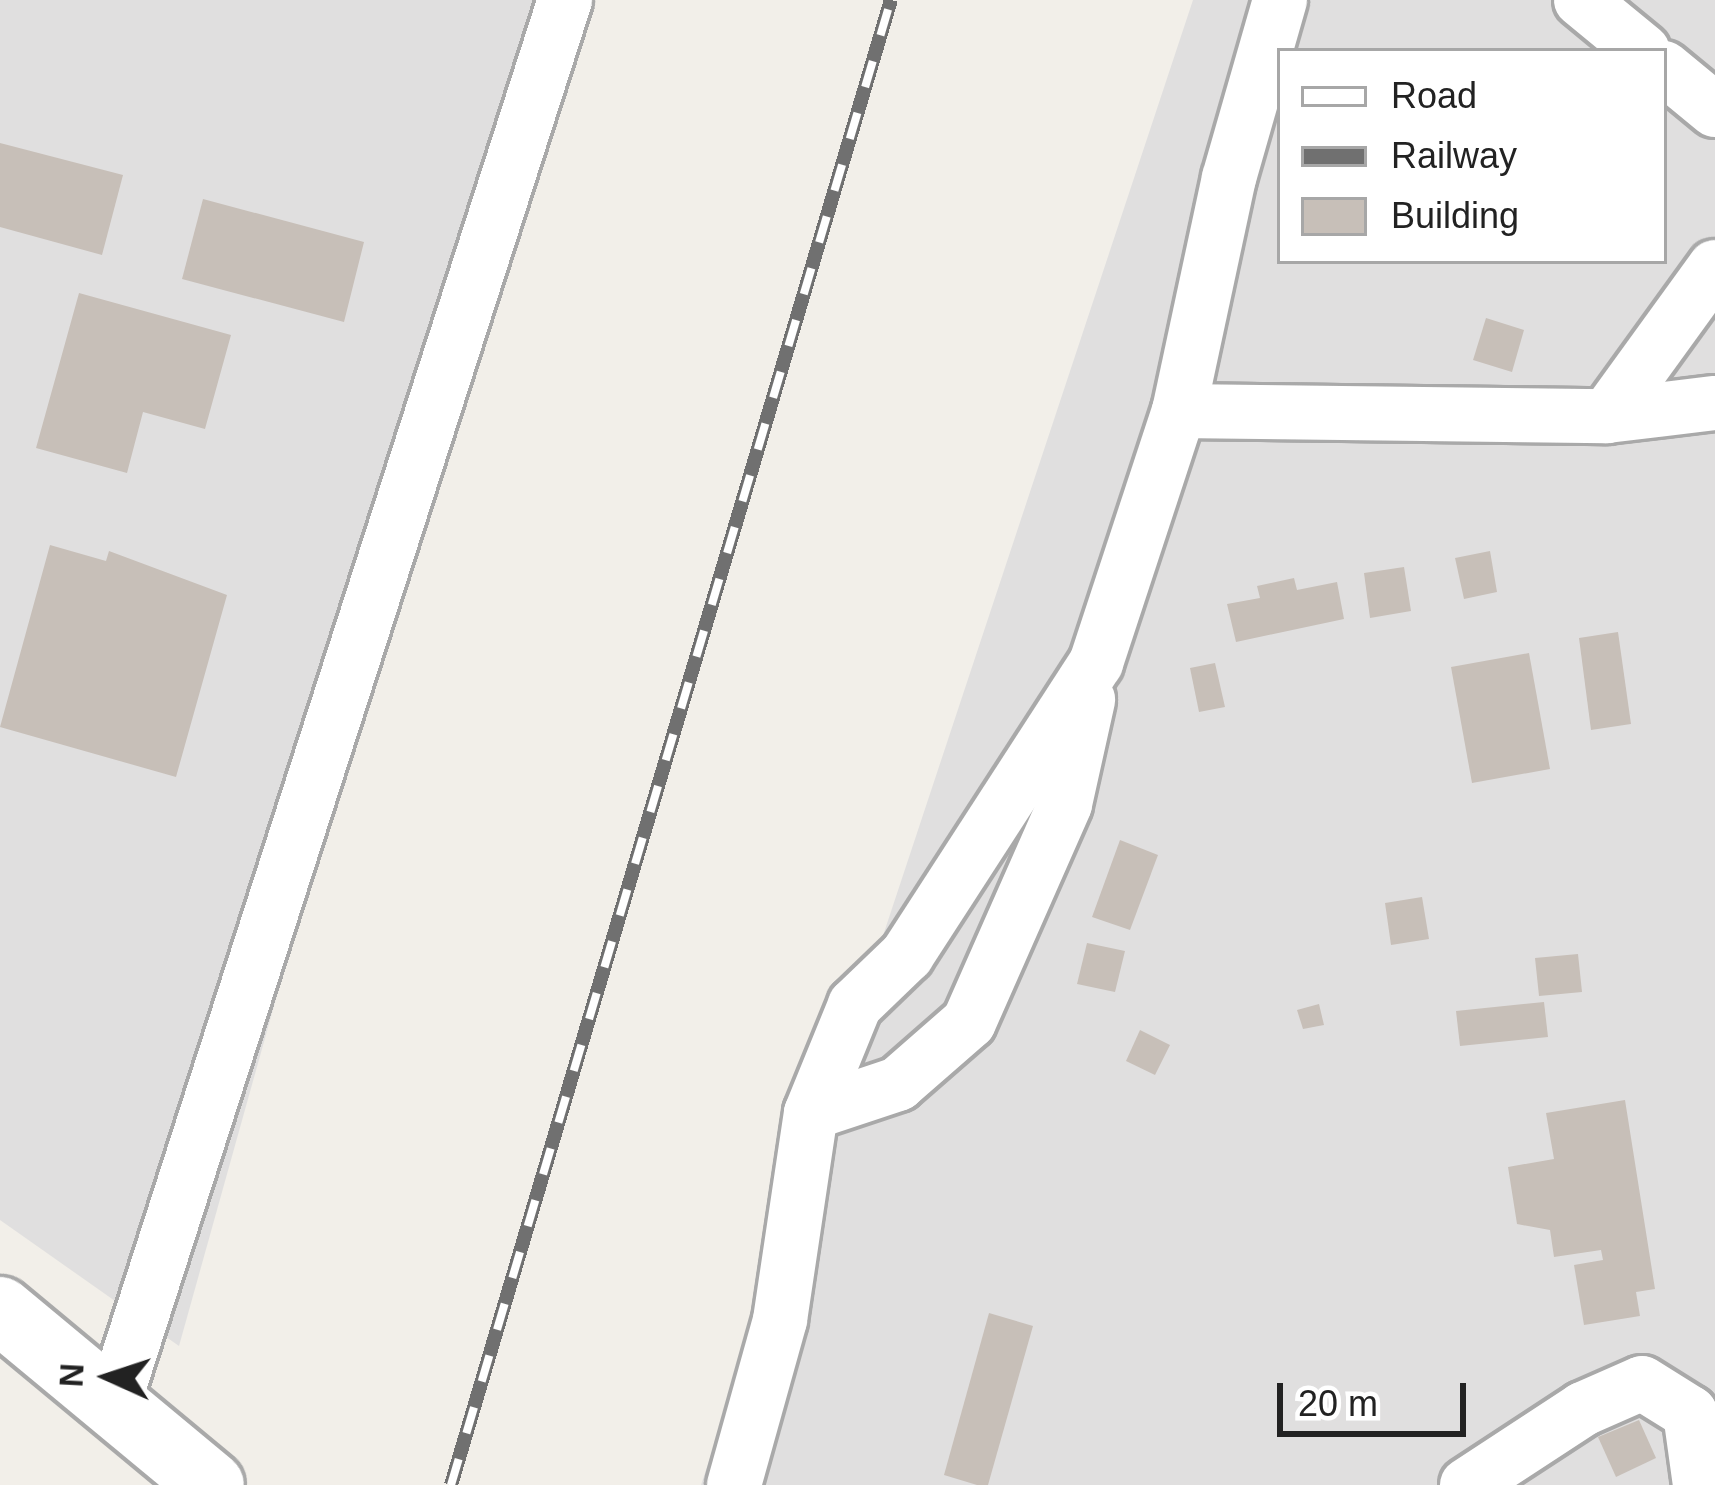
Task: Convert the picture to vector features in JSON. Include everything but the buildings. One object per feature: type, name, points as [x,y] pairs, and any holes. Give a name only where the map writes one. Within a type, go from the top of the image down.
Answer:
[{"type":"street","points":[[114,1402],[565,0]]},
{"type":"street","points":[[811,1113],[898,1084],[969,1022],[1065,804],[1096,663],[1179,412],[1229,178],[1280,0]]},
{"type":"street","points":[[1580,0],[1639,48]]},
{"type":"street","points":[[1667,70],[1715,110]]},
{"type":"street","points":[[1607,416],[1715,267]]},
{"type":"street","points":[[1179,412],[1607,416],[1715,403]]},
{"type":"street","points":[[734,1485],[780,1320],[811,1113],[855,1005],[907,955],[1096,663]]},
{"type":"street","points":[[0,1310],[211,1485]]},
{"type":"street","points":[[1467,1485],[1583,1409],[1642,1383],[1690,1413],[1700,1485]]},
{"type":"shaded area","points":[[0,0],[555,0],[179,1346],[0,1220]]},
{"type":"shaded area","points":[[1193,0],[1715,0],[1715,1485],[701,1485]]},
{"type":"railway","points":[[451,1485],[891,0]]}]
